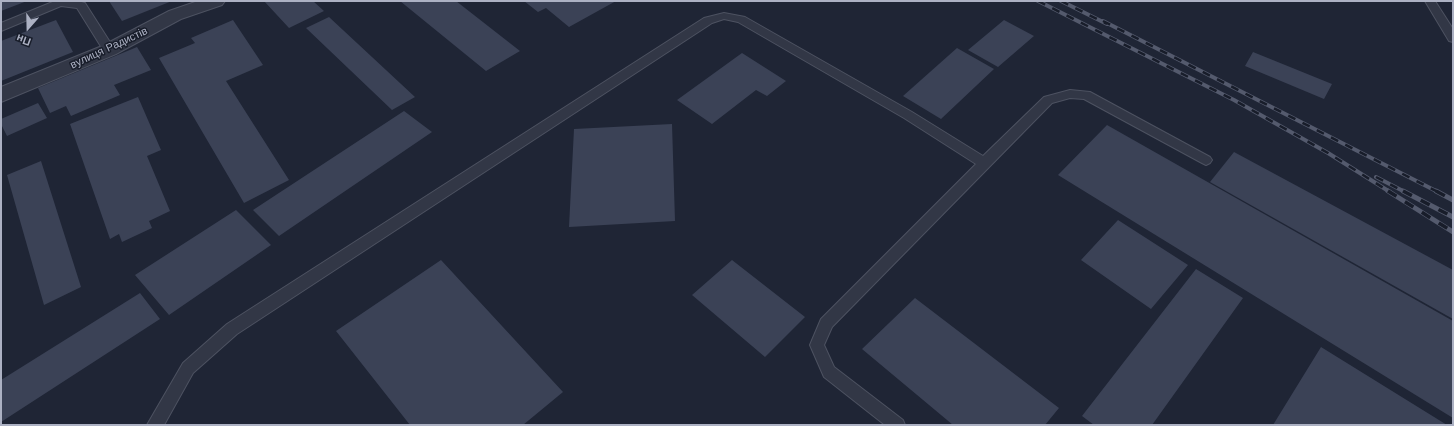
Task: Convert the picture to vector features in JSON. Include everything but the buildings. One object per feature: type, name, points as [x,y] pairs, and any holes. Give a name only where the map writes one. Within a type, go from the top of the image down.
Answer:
[{"type":"street","name":"вулиця Радистів","points":[[1,95],[109,50],[175,15],[216,1]]},
{"type":"lane","points":[[1430,1],[1453,38]]},
{"type":"lane","points":[[1,27],[60,3],[72,3],[81,5],[109,50]]},
{"type":"lane","points":[[155,425],[188,368],[232,329],[708,20],[724,16],[741,19],[908,115],[984,163]]},
{"type":"lane","points":[[897,425],[829,372],[817,345],[826,323],[1048,100],[1070,94],[1086,95],[1206,160]]},
{"type":"railway","points":[[1038,1],[1234,100],[1328,153],[1390,192]]},
{"type":"railway","points":[[1061,1],[1107,24]]},
{"type":"railway","points":[[1103,21],[1438,192]]},
{"type":"railway","points":[[1376,177],[1405,192]]},
{"type":"railway","points":[[1388,191],[1453,232]]},
{"type":"railway","points":[[1403,191],[1453,217]]},
{"type":"railway","points":[[1436,191],[1453,200]]}]
